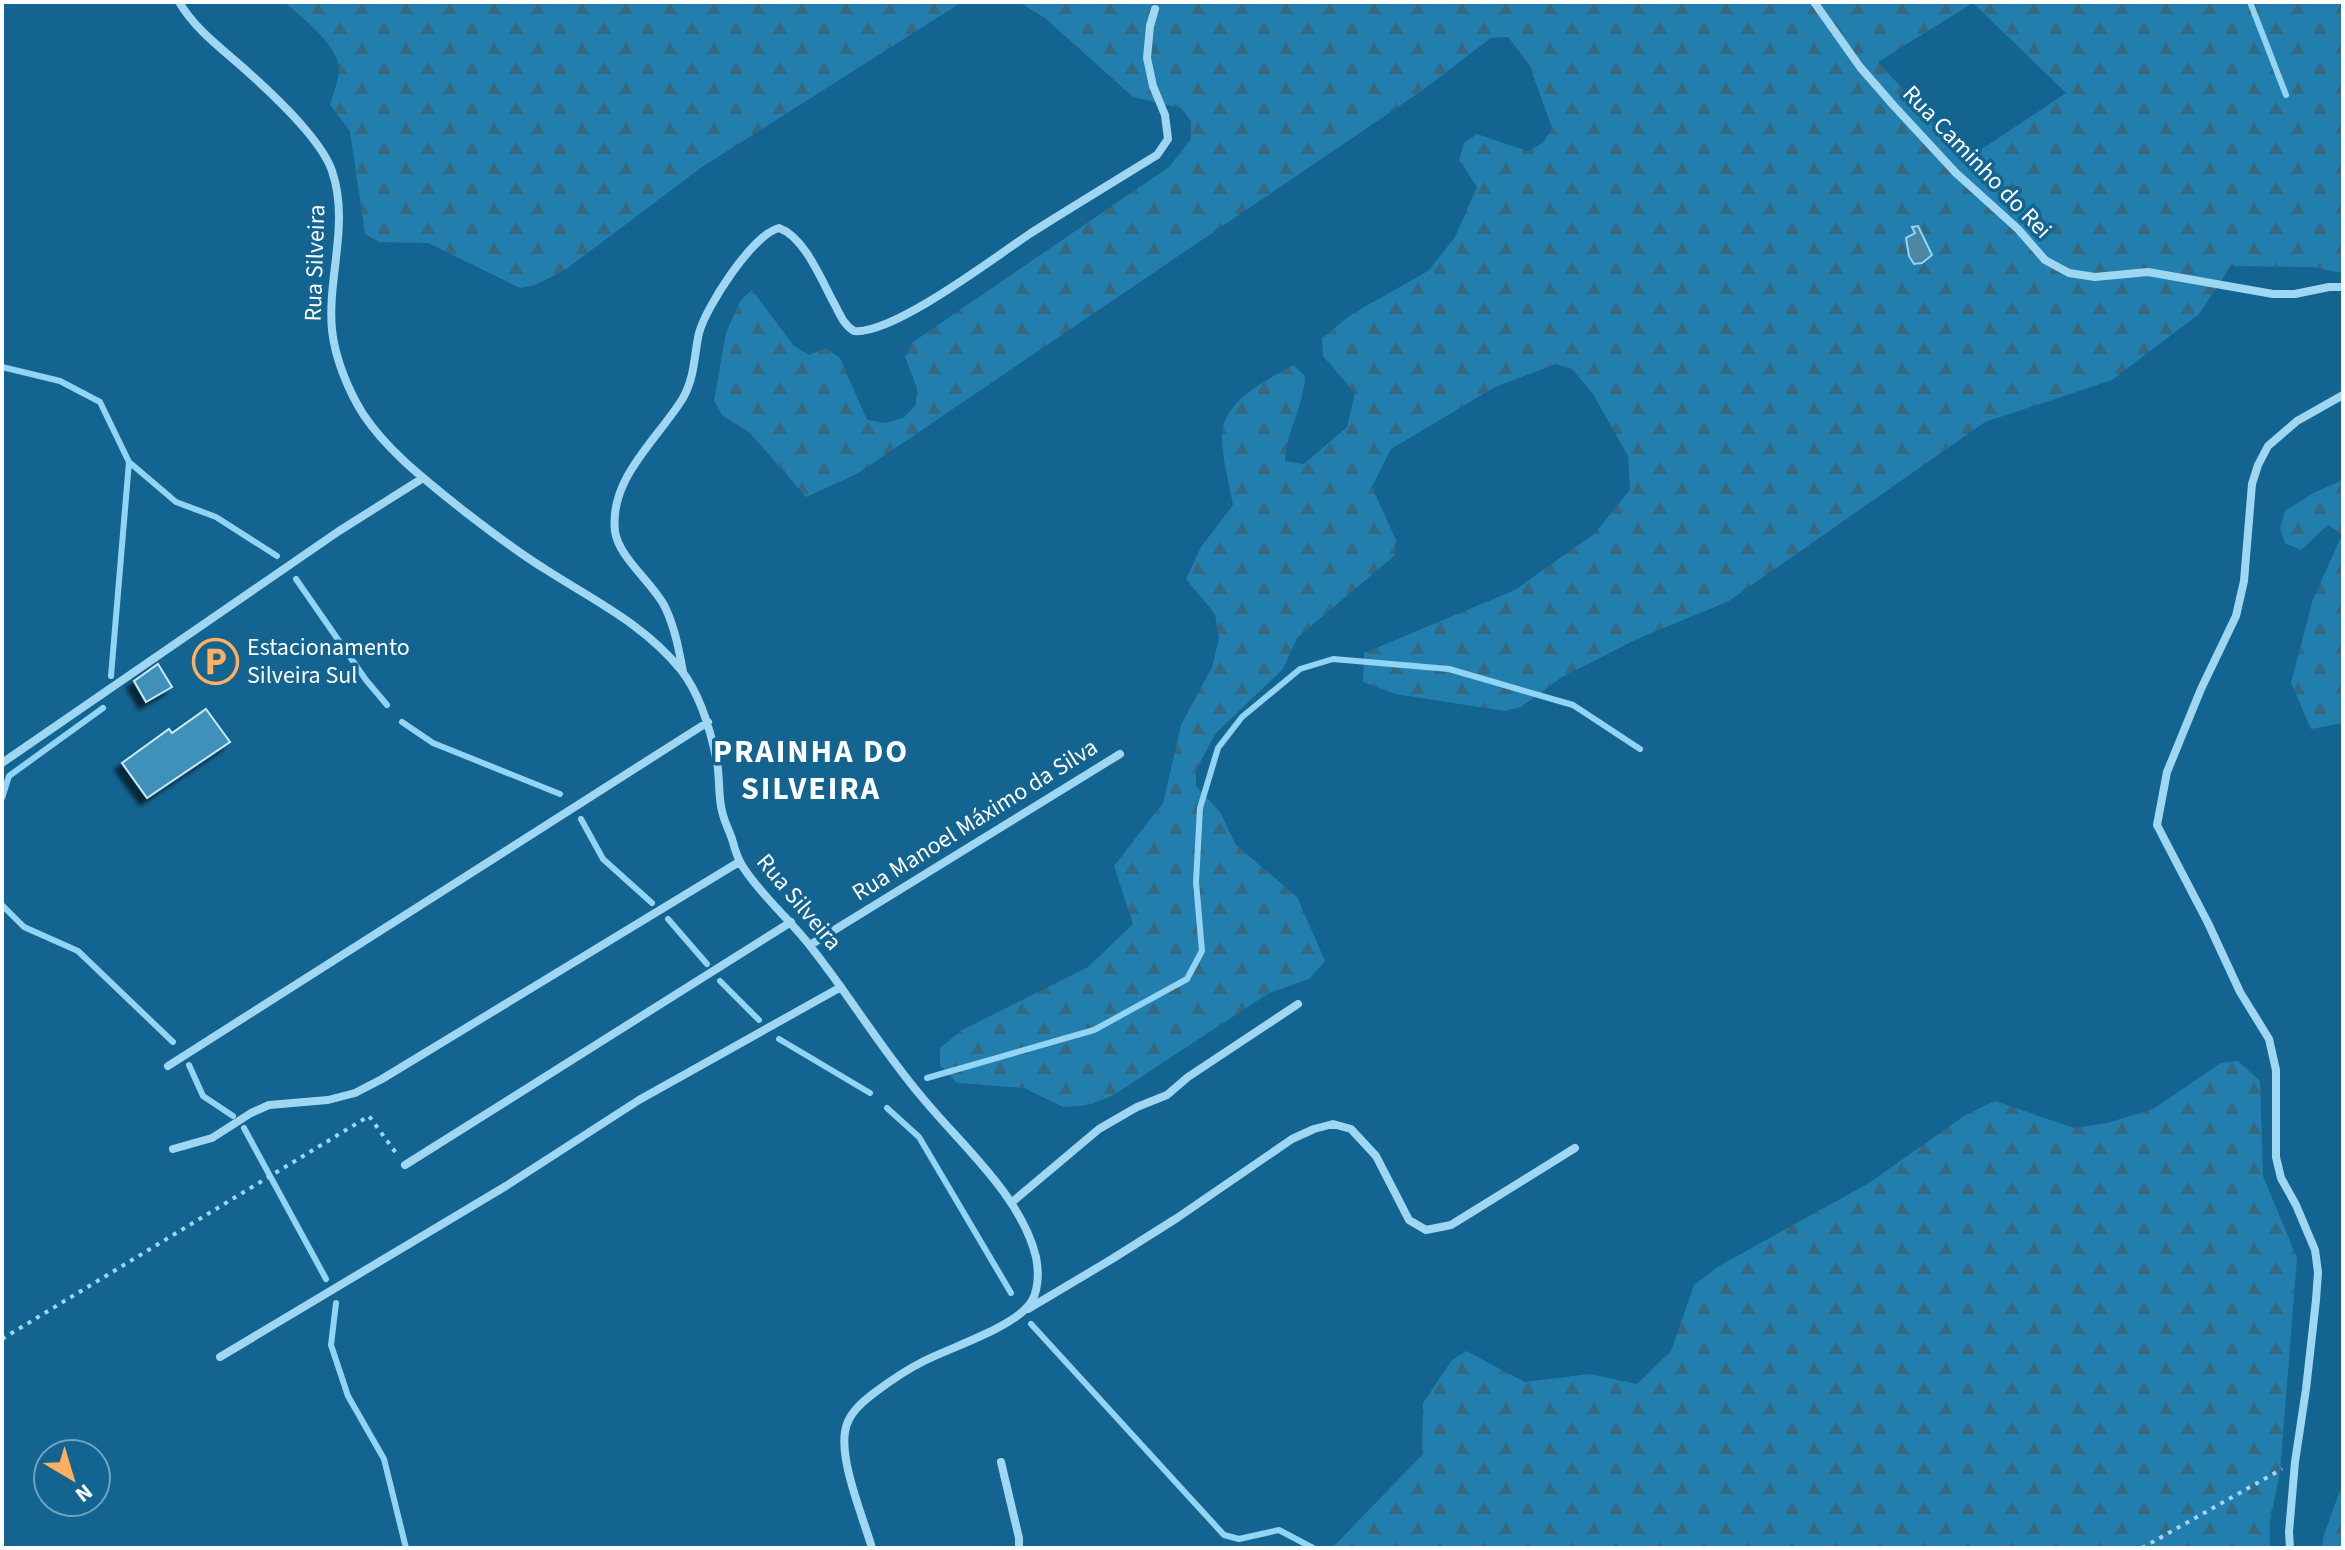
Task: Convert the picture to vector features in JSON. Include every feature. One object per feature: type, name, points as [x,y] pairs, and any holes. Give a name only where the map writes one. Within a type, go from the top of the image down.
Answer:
[{"type":"street","name":"Rua Silveira","points":[[179,2],[198,28],[286,107],[316,142],[330,165],[338,193],[340,221],[332,328],[336,352],[363,413],[423,478],[541,567],[640,629],[683,672],[708,722],[717,760],[721,811],[739,862],[810,945],[914,1088],[985,1167],[1011,1203],[1037,1260],[1036,1295],[1027,1309]]},
{"type":"street","name":"Rua Caminho do Rei","points":[[1814,2],[1860,67],[1956,173],[2018,229],[2045,260],[2069,273],[2095,277],[2148,272],[2273,294],[2343,287]]},
{"type":"street","points":[[683,672],[678,643],[664,606],[619,544],[614,521],[626,478],[684,396],[691,379],[704,320],[735,268],[769,232],[779,228],[784,230],[804,249],[843,320],[854,331],[874,329],[939,295],[1032,232],[1157,155],[1168,139],[1165,115],[1153,86],[1147,58],[1155,9]]},
{"type":"street","points":[[2290,1548],[2295,1462],[2318,1272],[2315,1250],[2281,1178],[2276,1157],[2276,1070],[2269,1039],[2240,992],[2157,825],[2167,772],[2201,689],[2236,616],[2247,559],[2252,484],[2258,465],[2268,446],[2297,421],[2343,395]]},
{"type":"street","points":[[2,763],[326,539],[423,478]]},
{"type":"street","points":[[168,1066],[708,722]]},
{"type":"street","name":"Rua Manoel Máximo da Silva","points":[[810,945],[1120,754]]},
{"type":"street","points":[[173,1149],[212,1138],[269,1105],[328,1100],[369,1086],[739,862]]},
{"type":"street","points":[[405,1165],[791,922]]},
{"type":"street","points":[[220,1357],[506,1186],[639,1100],[841,987]]},
{"type":"street","points":[[1011,1203],[1099,1129],[1137,1107],[1167,1095],[1188,1077],[1298,1004]]},
{"type":"street","points":[[872,1548],[844,1456],[845,1430],[851,1415],[863,1401],[921,1362],[987,1332],[1112,1259],[1267,1155],[1314,1129],[1333,1124],[1351,1129],[1376,1156],[1409,1220],[1426,1230],[1451,1225],[1575,1148]]},
{"type":"street","points":[[1001,1462],[1019,1548]]},
{"type":"path","points":[[2,1339],[369,1116],[405,1165]]},
{"type":"path","points":[[2142,1548],[2295,1462]]},
{"type":"green space","points":[[284,2],[962,2],[702,167],[565,270],[535,285],[520,288],[428,243],[379,242],[365,234],[350,131],[330,105],[339,73],[337,60],[318,32]]},
{"type":"green space","points":[[1019,2],[2343,2],[2343,273],[2311,267],[2231,266],[2199,314],[2112,380],[1985,422],[1729,601],[1635,640],[1562,677],[1521,707],[1505,711],[1395,694],[1363,682],[1364,653],[1515,590],[1594,534],[1630,490],[1628,456],[1593,394],[1572,369],[1556,364],[1495,387],[1391,449],[1372,487],[1396,540],[1395,555],[1297,638],[1283,669],[1216,733],[1196,770],[1196,786],[1220,812],[1236,845],[1297,897],[1325,961],[1309,979],[1269,993],[1112,1096],[1088,1105],[1063,1107],[1024,1088],[957,1083],[940,1065],[940,1048],[962,1030],[1088,967],[1133,924],[1114,866],[1163,803],[1181,725],[1212,667],[1219,639],[1215,614],[1186,579],[1201,547],[1233,505],[1222,445],[1224,424],[1229,412],[1248,393],[1293,365],[1305,376],[1285,461],[1304,464],[1347,427],[1355,393],[1323,356],[1322,338],[1352,314],[1428,271],[1455,237],[1477,187],[1459,160],[1464,143],[1477,134],[1527,151],[1543,143],[1552,128],[1529,64],[1508,37],[1491,38],[1420,92],[857,474],[806,497],[750,433],[723,416],[714,401],[726,333],[740,301],[752,290],[794,346],[809,355],[826,348],[840,358],[867,420],[885,423],[903,418],[916,405],[917,388],[905,357],[913,342],[1169,167],[1191,139],[1191,121],[1181,108],[1133,97],[1045,18]],"holes":[[[1973,3],[2066,93],[1967,159],[1878,62]]]},
{"type":"green space","points":[[2343,480],[2343,723],[2311,729],[2291,683],[2313,599],[2342,535],[2328,525],[2301,550],[2285,543],[2280,528],[2285,511],[2313,493]]},
{"type":"green space","points":[[2238,1061],[2260,1081],[2263,1176],[2297,1258],[2280,1472],[2270,1521],[2270,1548],[1332,1548],[1422,1455],[1423,1403],[1452,1360],[1466,1351],[1525,1382],[1590,1374],[1637,1384],[1671,1351],[1694,1285],[1719,1266],[1869,1183],[1964,1116],[1995,1101],[2074,1128],[2107,1123],[2153,1109],[2221,1063]]},
{"type":"green space","points":[[2343,1489],[2343,1548],[2322,1548],[2340,1490]]},
{"type":"shaded area","points":[[1918,226],[1932,255],[1922,263],[1914,264],[1909,256],[1906,238],[1915,233],[1912,227]]},
{"type":"building","points":[[158,664],[172,687],[146,702],[134,681]]},
{"type":"building","points":[[206,709],[230,742],[147,798],[122,763],[169,729],[172,733]]},
{"type":"waterway","points":[[2250,2],[2286,95]]},
{"type":"waterway","points":[[2,367],[60,381],[100,402],[129,462],[176,502],[216,517],[277,556]]},
{"type":"waterway","points":[[111,676],[129,462]]},
{"type":"waterway","points":[[296,579],[387,705]]},
{"type":"waterway","points":[[927,1078],[1094,1030],[1187,979],[1202,951],[1196,882],[1200,808],[1218,748],[1242,717],[1300,669],[1333,659],[1449,669],[1573,705],[1640,749]]},
{"type":"waterway","points":[[2,798],[9,776],[103,708]]},
{"type":"waterway","points":[[402,722],[433,743],[560,794]]},
{"type":"waterway","points":[[581,819],[603,859],[652,903]]},
{"type":"waterway","points":[[2,905],[24,927],[78,951],[173,1042]]},
{"type":"waterway","points":[[668,919],[707,964]]},
{"type":"waterway","points":[[720,981],[759,1020]]},
{"type":"waterway","points":[[779,1039],[870,1093]]},
{"type":"waterway","points":[[189,1065],[203,1096],[233,1116]]},
{"type":"waterway","points":[[887,1108],[919,1137],[1011,1293]]},
{"type":"waterway","points":[[244,1128],[326,1279]]},
{"type":"waterway","points":[[336,1303],[331,1345],[348,1396],[384,1459],[406,1548]]},
{"type":"waterway","points":[[1031,1324],[1224,1535],[1239,1539],[1279,1530],[1313,1548]]},
{"type":"place","name":"Estacionamento Silveira Sul","points":[[216,661]]},
{"type":"district","name":"PRAINHA DO SILVEIRA","points":[[811,770]]}]
